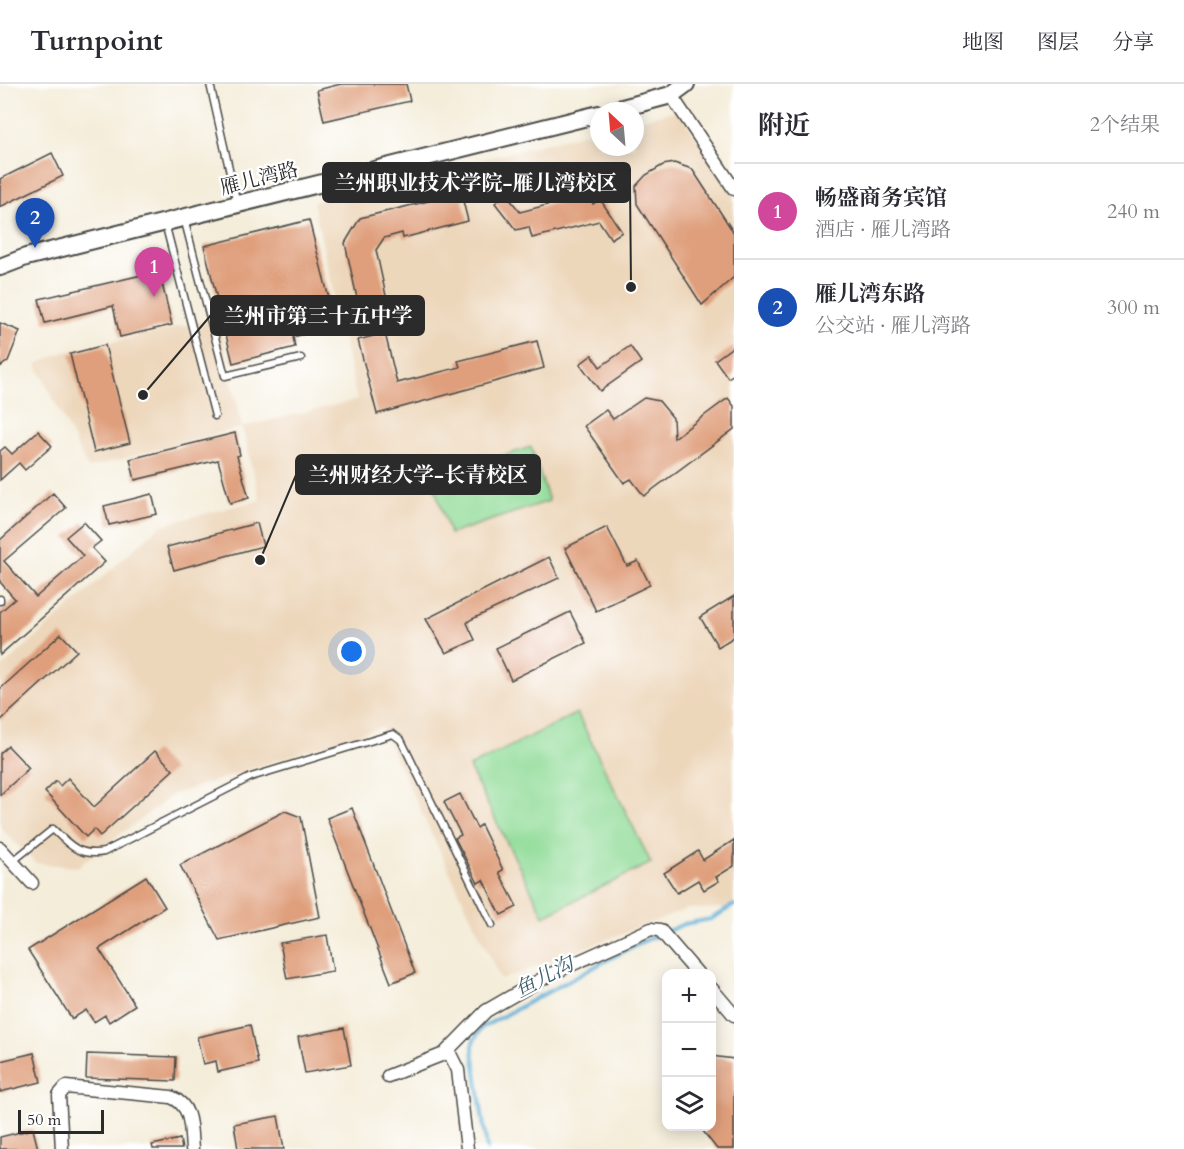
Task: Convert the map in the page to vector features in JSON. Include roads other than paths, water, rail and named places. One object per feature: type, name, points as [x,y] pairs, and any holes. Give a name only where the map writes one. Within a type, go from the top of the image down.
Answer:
[{"type":"main road","points":[[644,102],[671,95],[686,84]]},
{"type":"main road","name":"雁儿湾路","points":[[0,267],[26,257],[590,116]]},
{"type":"street","points":[[671,95],[734,189]]},
{"type":"street","points":[[0,848],[32,883]]},
{"type":"street","points":[[387,1076],[444,1054],[486,1011],[551,974],[651,929],[660,930],[694,969]]},
{"type":"street","points":[[716,995],[734,1015]]},
{"type":"street","points":[[448,1050],[458,1070],[467,1149]]},
{"type":"street","points":[[62,1149],[59,1095],[66,1087],[171,1097],[178,1100],[188,1112],[192,1149]]},
{"type":"lane","points":[[210,84],[238,205]]},
{"type":"lane","points":[[184,218],[225,376],[301,358]]},
{"type":"lane","points":[[165,223],[215,416]]},
{"type":"lane","points":[[12,861],[53,829],[74,850],[84,853],[104,852],[251,777],[393,734],[401,740],[492,925]]},
{"type":"waterway","name":"鱼儿沟","points":[[487,1149],[473,1051],[473,1042],[481,1028],[637,944],[684,924],[711,919],[734,905]]},
{"type":"place","name":"雁儿湾东路","points":[[35,248]]},
{"type":"place","name":"兰州职业技术学院-雁儿湾校区","points":[[631,287]]},
{"type":"place","name":"畅盛商务宾馆","points":[[154,297]]},
{"type":"place","name":"兰州市第三十五中学","points":[[143,395]]},
{"type":"place","name":"兰州财经大学-长青校区","points":[[260,560]]}]
